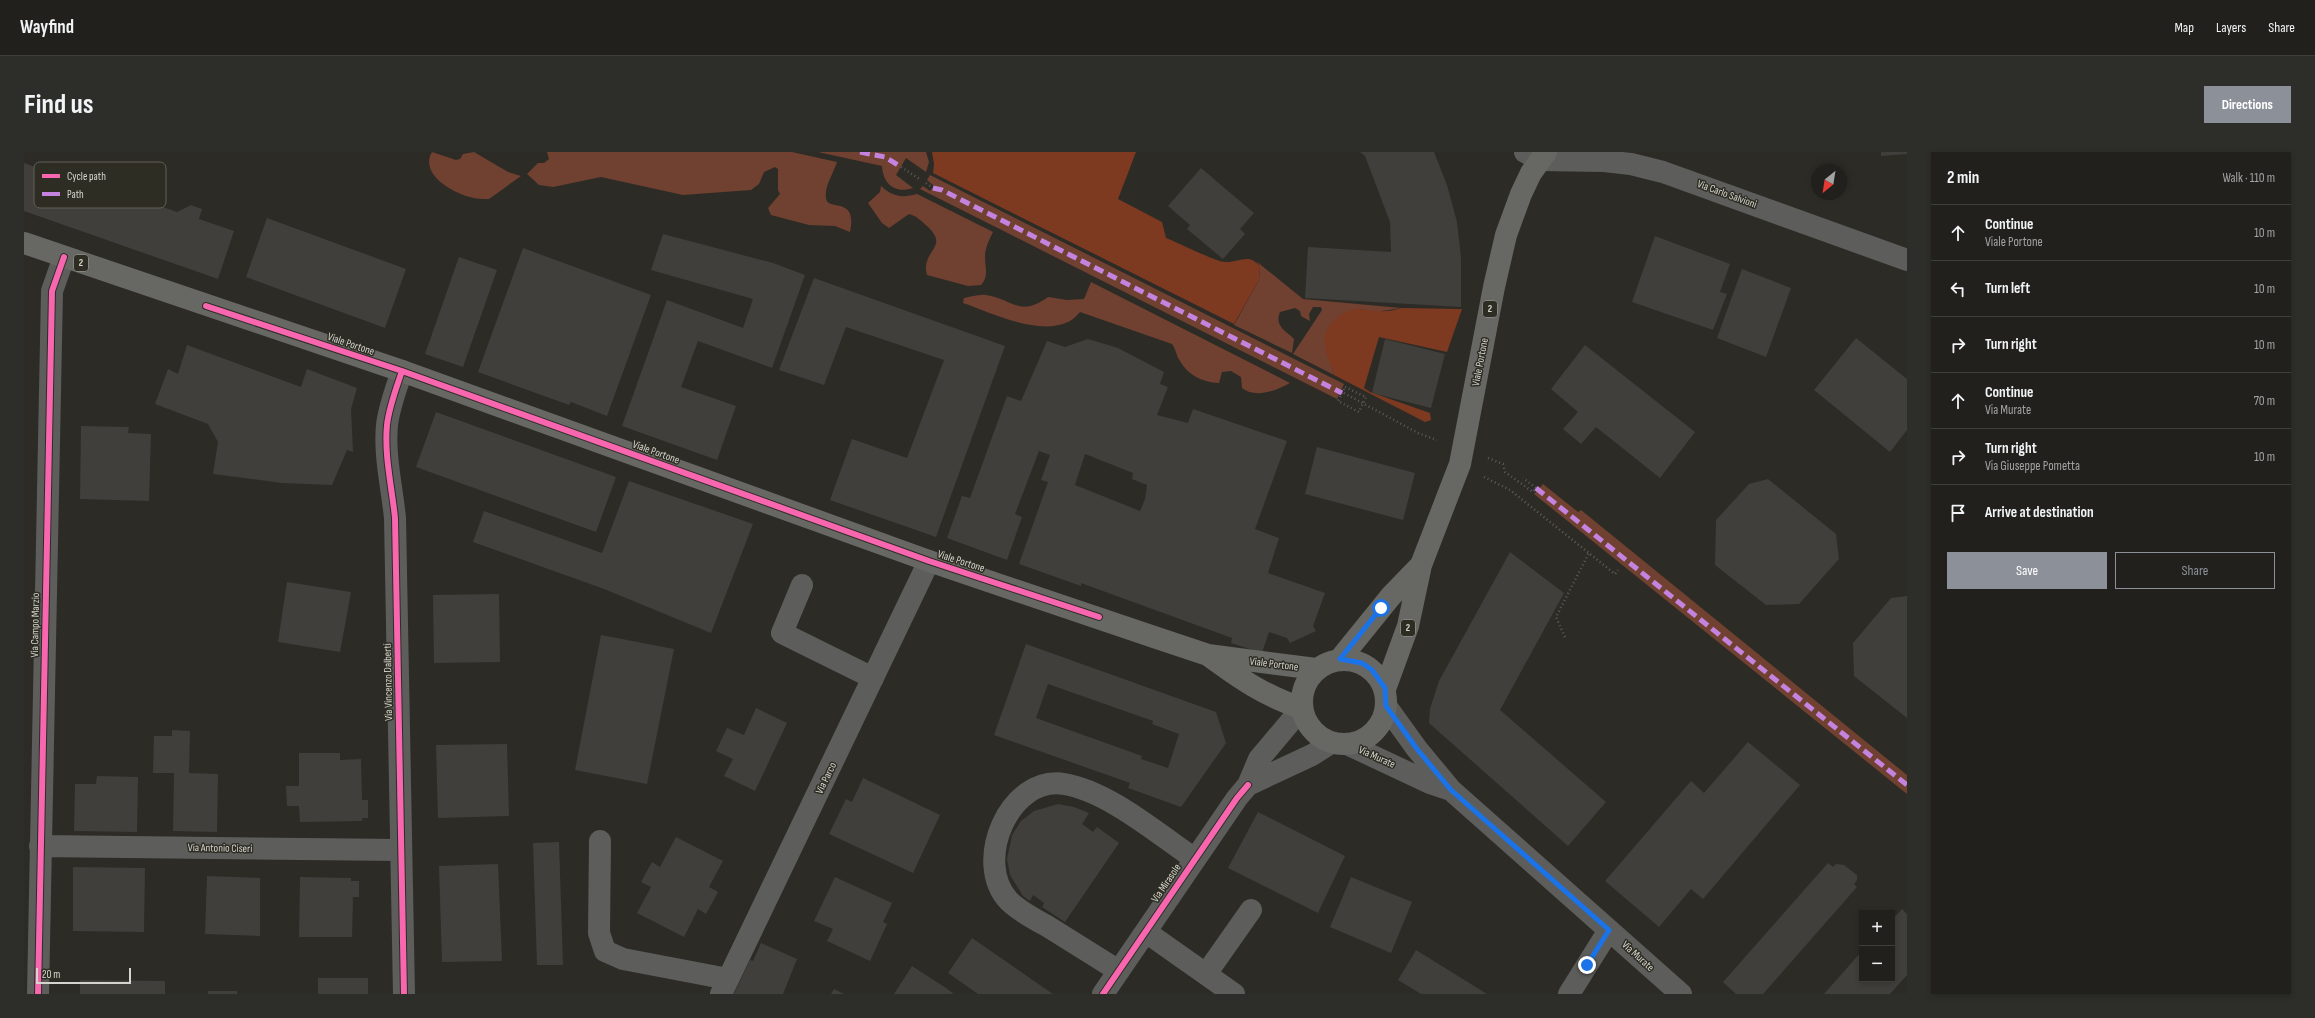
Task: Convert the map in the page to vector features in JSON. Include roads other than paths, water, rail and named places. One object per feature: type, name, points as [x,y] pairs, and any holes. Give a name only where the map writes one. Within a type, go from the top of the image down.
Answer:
[{"type":"main road","name":"Viale Portone","points":[[1385,697],[1408,626],[1421,565],[1440,521],[1460,464],[1494,287],[1506,235],[1537,155]]},
{"type":"main road","name":"Viale Portone","points":[[24,243],[402,372],[929,561],[1208,655],[1316,669]]},
{"type":"main road","name":"Viale Portone","points":[[1340,659],[1391,596],[1421,565]]},
{"type":"main road","name":"Viale Portone","points":[[1208,655],[1245,683],[1278,701],[1302,708]]},
{"type":"main road","points":[[1340,659],[1351,660],[1367,666],[1380,678],[1385,697],[1382,722],[1375,731],[1366,738],[1339,744],[1315,733],[1305,718],[1302,708],[1304,687],[1316,669],[1327,663],[1340,659]]},
{"type":"street","name":"Via Carlo Salvioni","points":[[1537,155],[1631,164],[1663,172],[1907,260]]},
{"type":"street","name":"Via Campo Marzio","points":[[38,994],[52,291],[64,257]]},
{"type":"street","name":"Via Vincenzo Dalberti","points":[[402,372],[391,405],[387,426],[388,455],[395,518],[400,850],[404,994]]},
{"type":"street","name":"Via Parco","points":[[724,987],[929,561]]},
{"type":"street","points":[[802,585],[782,633],[873,678]]},
{"type":"street","name":"Via Murate","points":[[1385,697],[1417,749],[1451,790],[1681,994]]},
{"type":"street","name":"Via Mirasole","points":[[1103,994],[1195,859],[1248,785],[1259,759],[1302,708]]},
{"type":"street","name":"Via Murate","points":[[1339,744],[1430,783],[1451,790]]},
{"type":"street","name":"Via Mirasole","points":[[1248,785],[1339,744]]},
{"type":"street","points":[[1119,971],[1026,914],[1009,901],[995,873],[993,858],[995,843],[1000,828],[1009,814],[1033,789],[1048,784],[1079,787],[1106,800],[1195,859]]},
{"type":"street","points":[[600,841],[599,933],[605,951],[623,959],[724,987]]},
{"type":"street","name":"Via Antonio Ciseri","points":[[40,846],[400,850]]},
{"type":"street","points":[[1206,974],[1251,910]]},
{"type":"street","points":[[1569,994],[1609,930]]},
{"type":"street","points":[[1146,932],[1234,994]]}]
